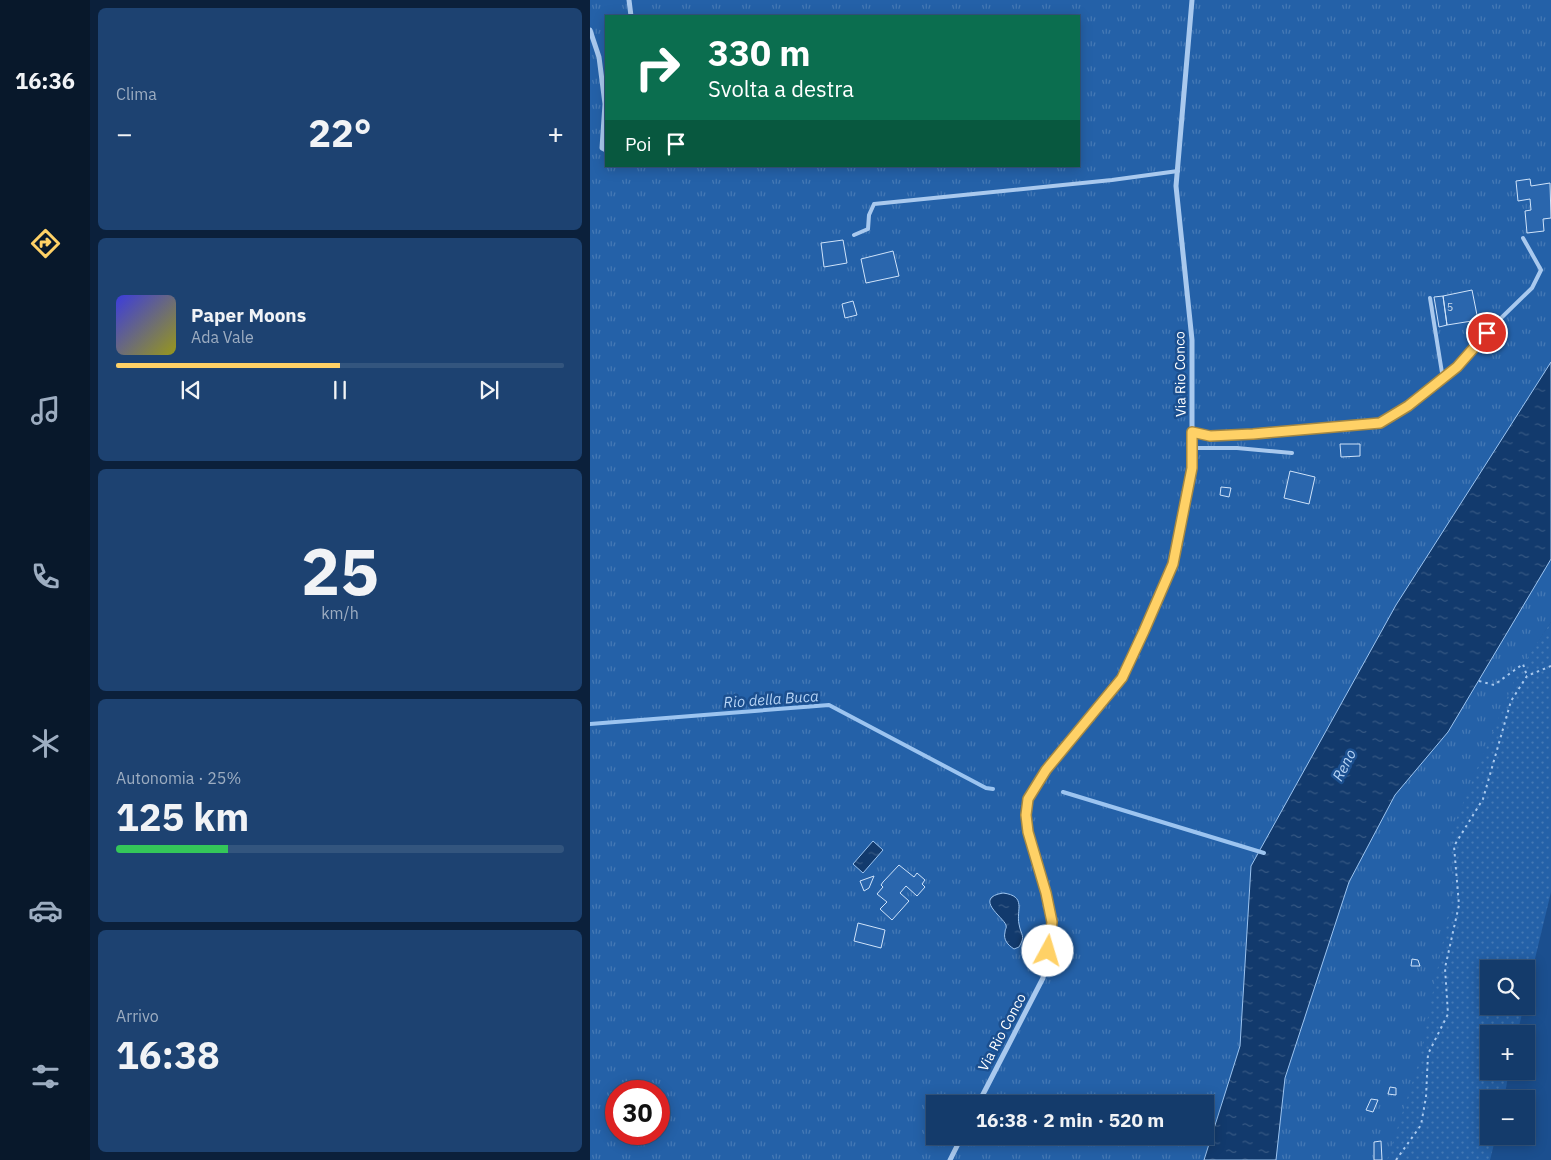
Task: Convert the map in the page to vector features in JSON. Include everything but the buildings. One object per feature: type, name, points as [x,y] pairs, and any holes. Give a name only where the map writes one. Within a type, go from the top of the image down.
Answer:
[{"type":"street","points":[[630,0],[631,15]]},
{"type":"street","name":"Via Rio Conco","points":[[983,1095],[1043,978],[1048,951],[1052,922],[1046,893],[1028,832],[1026,815],[1028,799],[1046,770],[1122,678],[1173,564],[1192,468],[1192,340],[1176,186],[1192,0]]},
{"type":"street","points":[[590,30],[599,57],[605,104],[602,148],[605,150]]},
{"type":"street","points":[[950,1160],[958,1145]]},
{"type":"lane","points":[[854,235],[868,228],[869,215],[874,204],[1112,180],[1178,171]]},
{"type":"lane","points":[[1192,432],[1210,436],[1253,434],[1380,423],[1408,406],[1457,367],[1497,322],[1532,288],[1541,270],[1523,238]]},
{"type":"lane","points":[[1430,298],[1443,379]]},
{"type":"lane","points":[[1192,448],[1237,448],[1292,453]]},
{"type":"path","points":[[1479,681],[1494,685],[1523,664],[1527,676]]},
{"type":"path","points":[[1396,1160],[1421,1125],[1426,1097],[1428,1054],[1448,1014],[1445,968],[1458,905],[1454,846],[1483,799],[1511,701],[1527,676],[1551,666]]},
{"type":"green space","points":[[590,0],[1551,0],[1551,622],[1517,674],[1451,832],[1452,896],[1419,1062],[1387,1160],[590,1160]]},
{"type":"green space","points":[[1551,622],[1551,892],[1535,960],[1480,960],[1480,1015],[1522,1015],[1519,1025],[1480,1025],[1480,1080],[1507,1080],[1506,1090],[1480,1090],[1480,1145],[1494,1145],[1490,1160],[1373,1160],[1429,795]]},
{"type":"water","name":"Reno","points":[[1551,362],[1551,559],[1448,732],[1395,795],[1349,882],[1285,1078],[1276,1160],[1204,1160],[1209,1145],[1214,1145],[1214,1128],[1240,1046],[1251,866],[1396,605]]},
{"type":"water","points":[[873,841],[883,850],[863,873],[853,864]]},
{"type":"water","points":[[1003,893],[1015,897],[1019,904],[1018,919],[1023,938],[1019,947],[1014,949],[1005,940],[1006,925],[990,903],[990,899],[994,895]]},
{"type":"waterway","name":"Rio della Buca","points":[[590,724],[829,705],[986,788],[993,789]]},
{"type":"waterway","points":[[1063,792],[1264,853]]},
{"type":"route","points":[[1048,951],[1052,922],[1046,893],[1028,832],[1026,815],[1028,799],[1046,770],[1122,678],[1144,631],[1173,564],[1192,468],[1192,432],[1210,436],[1253,434],[1380,423],[1408,406],[1457,367],[1487,333]]}]
